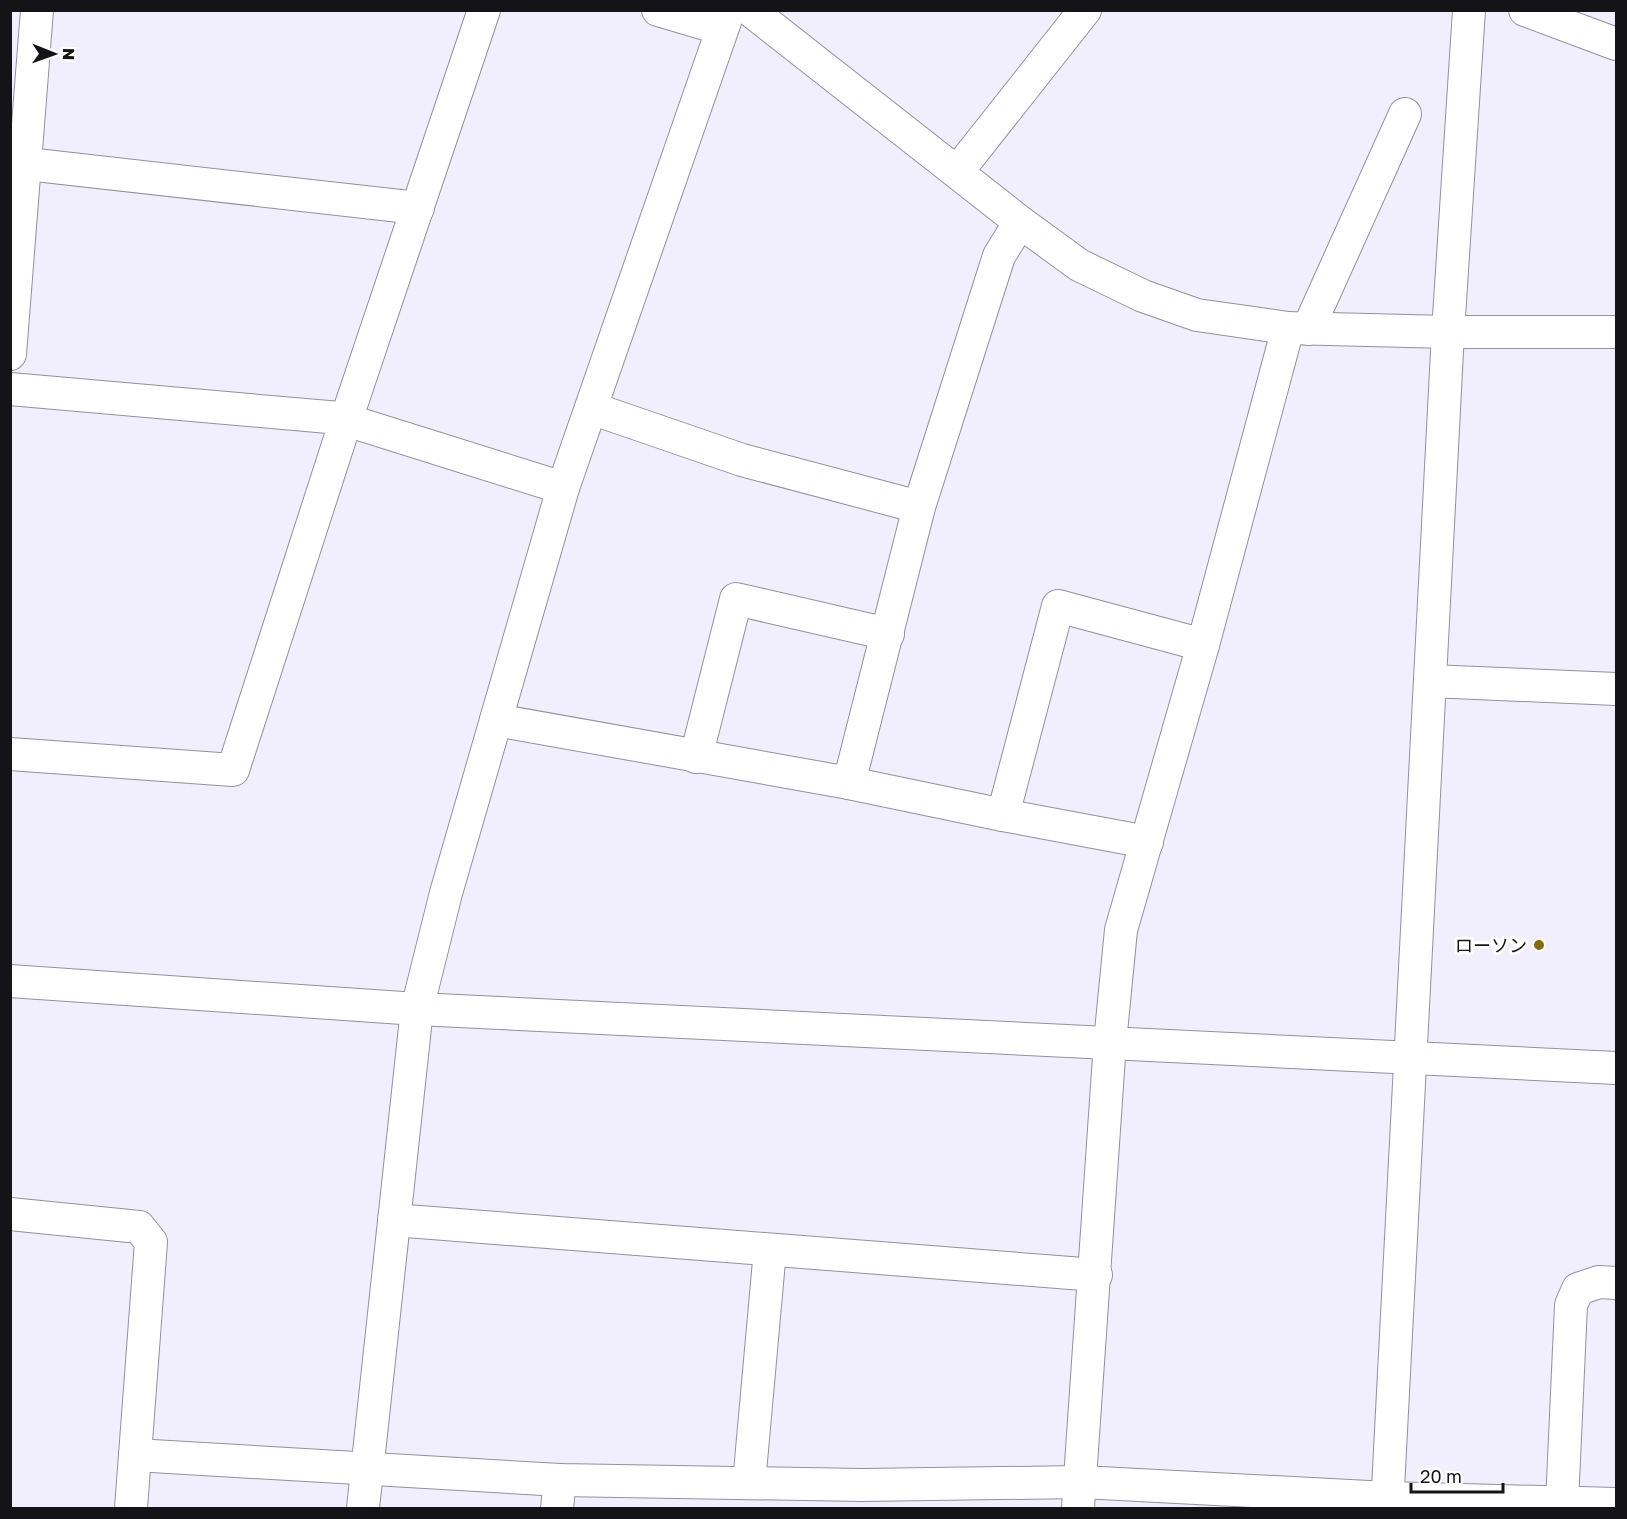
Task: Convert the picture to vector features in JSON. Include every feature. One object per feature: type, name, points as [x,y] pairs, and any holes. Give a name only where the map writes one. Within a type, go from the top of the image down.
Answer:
[{"type":"street","points":[[10,354],[27,164],[37,10]]},
{"type":"street","points":[[10,754],[233,770],[346,420],[484,10]]},
{"type":"street","points":[[363,1509],[417,1009],[446,893],[563,488],[725,20],[658,10]]},
{"type":"street","points":[[750,10],[1020,222],[1080,265],[1143,296],[1197,315],[1298,328],[1448,332],[1617,332]]},
{"type":"street","points":[[957,172],[1085,10]]},
{"type":"street","points":[[1387,1503],[1448,332],[1469,10]]},
{"type":"street","points":[[1525,10],[1573,19],[1617,44]]},
{"type":"street","points":[[1080,1495],[1110,1042],[1121,930],[1298,328],[1405,114]]},
{"type":"street","points":[[27,164],[418,208]]},
{"type":"street","points":[[849,783],[919,507],[999,256],[1020,222]]},
{"type":"street","points":[[10,389],[346,420],[563,488]]},
{"type":"street","points":[[591,408],[742,460],[919,507]]},
{"type":"street","points":[[696,757],[736,599],[888,634]]},
{"type":"street","points":[[1003,815],[1058,606],[1203,645]]},
{"type":"street","points":[[1430,681],[1617,689]]},
{"type":"street","points":[[496,720],[849,783],[1147,842]]},
{"type":"street","points":[[10,981],[417,1009],[1617,1068]]},
{"type":"street","points":[[10,1214],[139,1227],[151,1242],[131,1509]]},
{"type":"street","points":[[394,1221],[1096,1275]]},
{"type":"street","points":[[749,1483],[771,1250]]},
{"type":"street","points":[[1562,1503],[1571,1305],[1578,1289],[1599,1282],[1617,1283]]},
{"type":"street","points":[[135,1455],[367,1468],[559,1494],[749,1483],[861,1497],[1080,1495],[1387,1503],[1617,1504]]},
{"type":"place","name":"ローソン","points":[[1539,945]]}]
